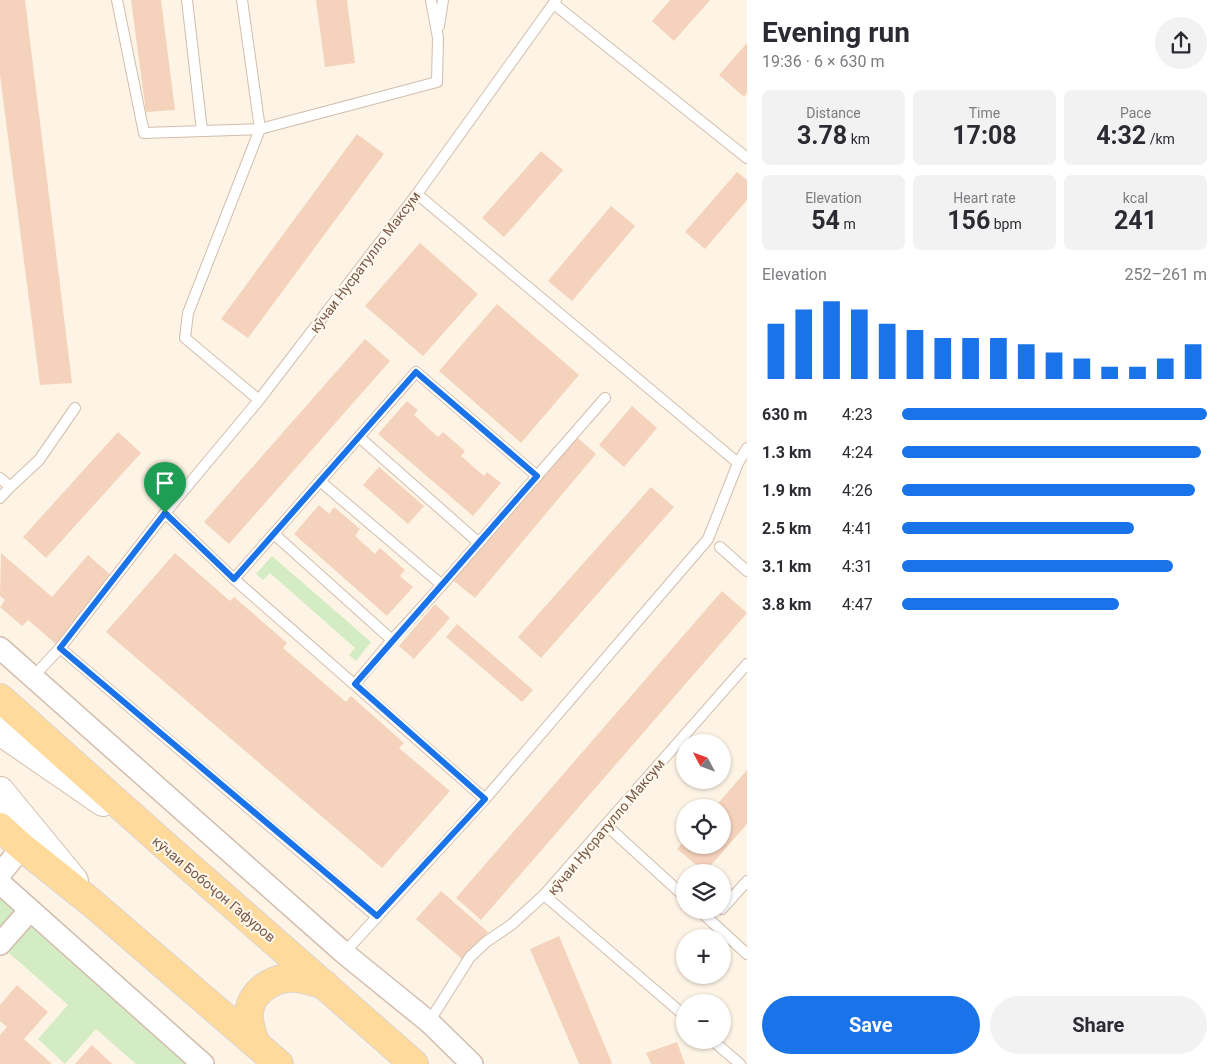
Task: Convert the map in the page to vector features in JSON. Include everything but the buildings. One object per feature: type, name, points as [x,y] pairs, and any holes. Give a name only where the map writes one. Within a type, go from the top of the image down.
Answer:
[{"type":"main road","points":[[0,698],[160,842]]},
{"type":"main road","name":"кӯчаи Бобоҷон Гафуров","points":[[0,731],[160,842],[414,1064]]},
{"type":"main road","points":[[0,791],[92,903]]},
{"type":"main road","points":[[0,827],[92,903],[279,1064]]},
{"type":"main road","points":[[255,1043],[249,1020],[251,1002],[265,987],[281,978],[298,978],[326,986]]},
{"type":"street","points":[[0,648],[344,953],[428,1022],[472,1064]]},
{"type":"street","points":[[0,874],[22,847]]},
{"type":"street","points":[[0,883],[203,1064]]},
{"type":"street","points":[[0,944],[30,910]]},
{"type":"lane","points":[[117,0],[144,133],[260,129],[437,82],[437,35],[431,0]]},
{"type":"lane","points":[[187,0],[202,131]]},
{"type":"lane","points":[[242,0],[260,129],[188,313],[185,338],[259,400]]},
{"type":"lane","points":[[437,35],[443,0]]},
{"type":"lane","name":"кӯчаи Нусратулло Максум","points":[[33,677],[60,648],[165,513],[259,400],[417,194],[555,2],[747,158]]},
{"type":"lane","points":[[417,194],[738,463]]},
{"type":"lane","points":[[234,579],[416,372],[537,476]]},
{"type":"lane","points":[[355,684],[605,398]]},
{"type":"lane","points":[[0,498],[39,460],[75,408]]},
{"type":"lane","points":[[359,437],[479,543]]},
{"type":"lane","points":[[344,953],[485,799],[708,539],[738,463],[747,448]]},
{"type":"lane","points":[[0,478],[10,487]]},
{"type":"lane","points":[[320,481],[442,585]]},
{"type":"lane","points":[[165,513],[234,579],[485,799]]},
{"type":"lane","points":[[274,534],[392,640]]},
{"type":"lane","points":[[720,547],[747,571]]},
{"type":"lane","points":[[60,648],[377,916]]},
{"type":"lane","name":"кӯчаи Нусратулло Максум","points":[[676,1008],[544,895],[747,664]]},
{"type":"lane","points":[[606,825],[676,889]]},
{"type":"lane","points":[[731,900],[747,882]]},
{"type":"lane","points":[[428,1022],[470,957],[486,942],[511,925],[544,895]]},
{"type":"lane","points":[[710,919],[747,952]]},
{"type":"lane","points":[[722,1049],[740,1064]]},
{"type":"green space","points":[[272,556],[371,642],[356,661],[349,655],[355,648],[270,573],[263,580],[256,574]]},
{"type":"green space","points":[[0,897],[189,1064],[136,1064],[96,1029],[65,1064],[38,1039],[68,1005],[0,945]]},
{"type":"route","points":[[416,372],[537,476],[355,684],[485,799],[377,916],[60,648],[165,513],[234,579],[416,372]]}]
